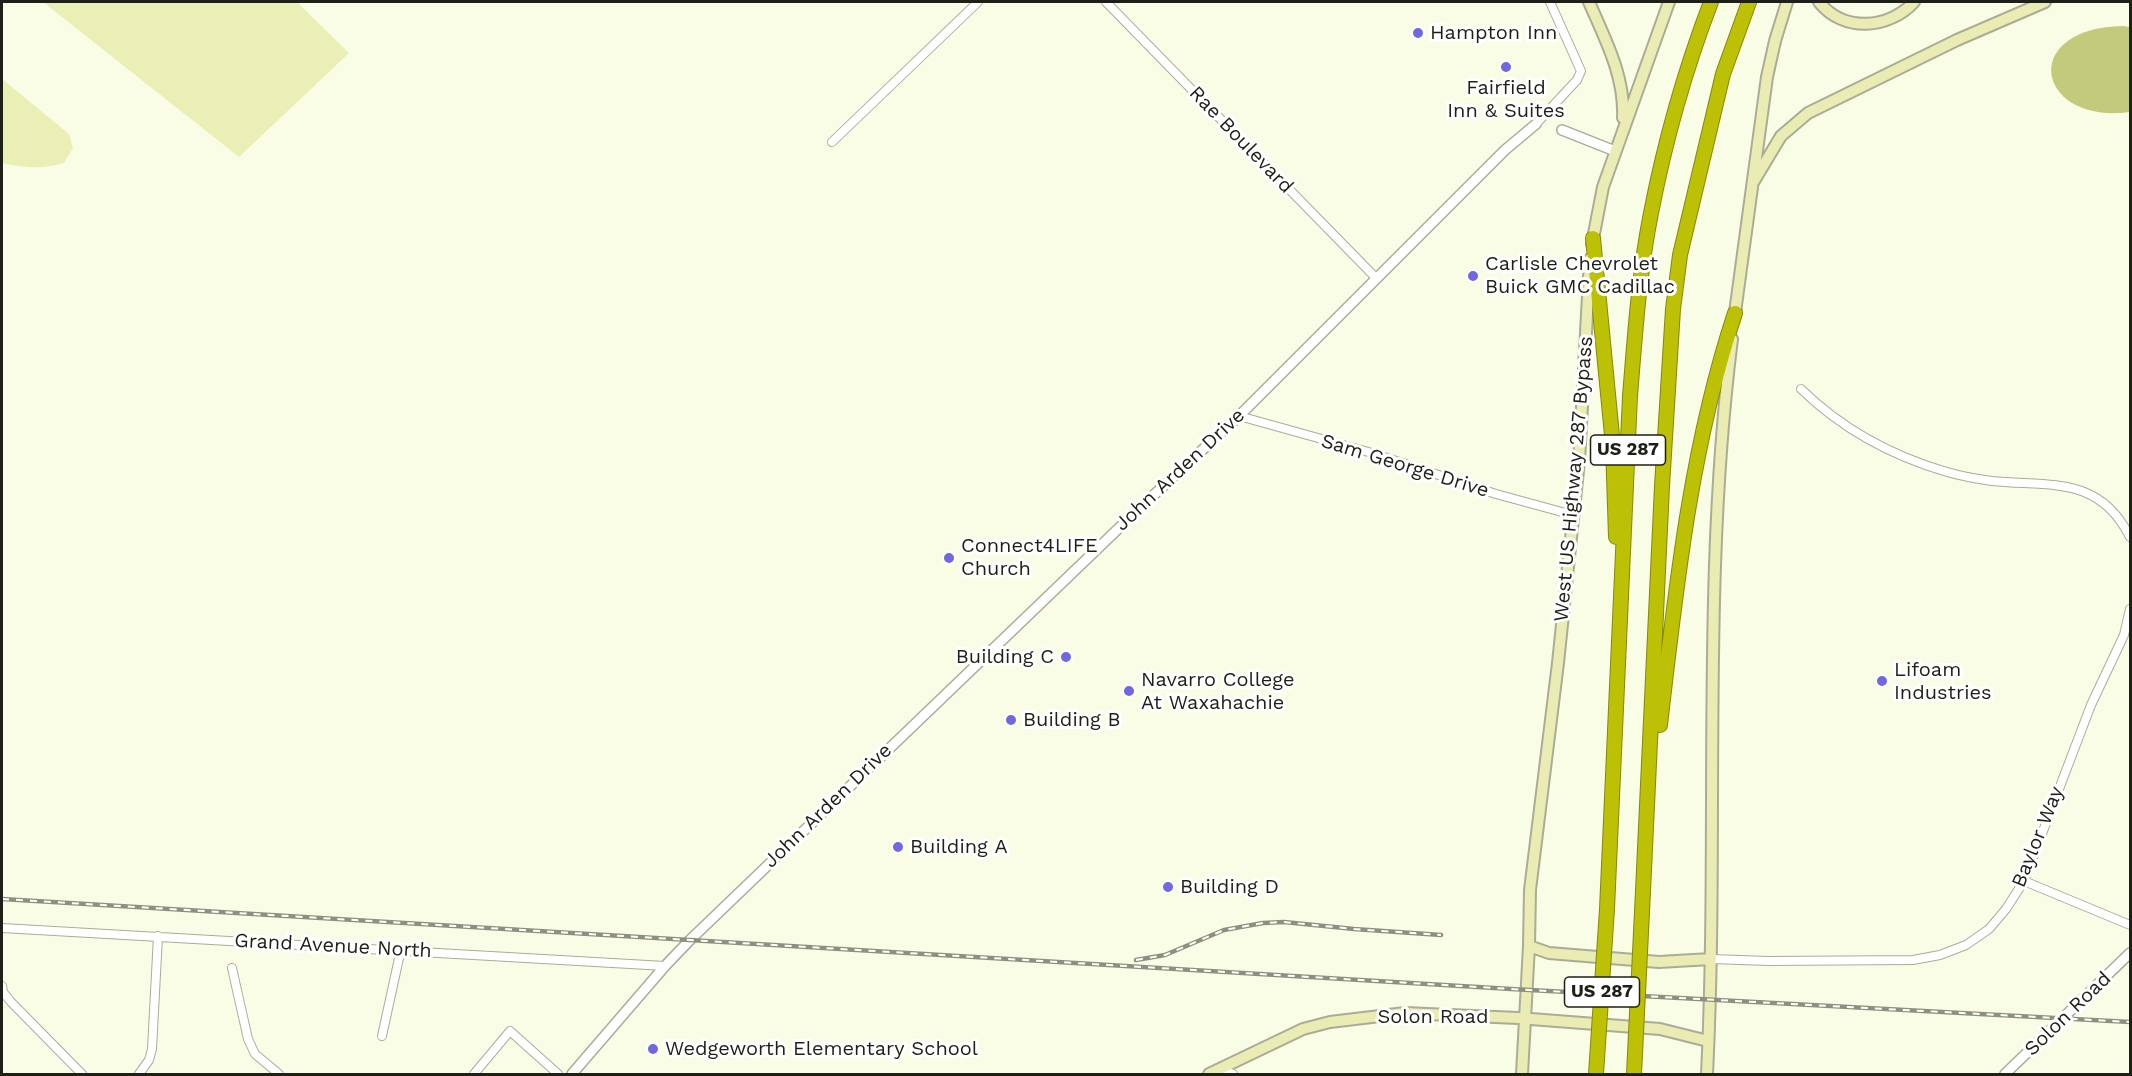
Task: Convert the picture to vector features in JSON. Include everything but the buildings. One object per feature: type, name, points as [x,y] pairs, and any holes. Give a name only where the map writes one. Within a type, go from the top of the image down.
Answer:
[{"type":"highway","name":"US 287","points":[[1596,1074],[1607,909],[1630,396],[1636,314],[1650,214],[1671,125],[1711,2]]},
{"type":"highway","name":"US 287","points":[[1634,1074],[1662,486],[1673,309],[1680,255],[1723,74],[1749,2]]},
{"type":"highway","points":[[1593,238],[1613,446],[1619,664]]},
{"type":"highway","points":[[1650,755],[1659,734],[1673,615],[1698,457],[1719,363],[1735,313]]},
{"type":"main road","points":[[1589,2],[1619,76],[1624,111],[1623,128]]},
{"type":"main road","name":"West US Highway 287 Bypass","points":[[1522,1074],[1530,890],[1558,663],[1581,439],[1591,251],[1603,187],[1669,2]]},
{"type":"main road","points":[[1707,1074],[1711,959],[1715,582],[1724,404],[1767,77],[1774,41],[1787,2]]},
{"type":"main road","points":[[1819,2],[1836,15],[1863,25],[1896,16],[1914,2]]},
{"type":"main road","points":[[1751,187],[1781,136],[1808,113],[1958,40],[2045,2]]},
{"type":"main road","points":[[1529,946],[1549,953],[1648,962],[1711,959]]},
{"type":"main road","name":"Solon Road","points":[[1209,1074],[1303,1029],[1330,1022],[1405,1013],[1660,1029],[1708,1041]]},
{"type":"street","points":[[832,142],[978,2]]},
{"type":"street","name":"Rae Boulevard","points":[[1106,2],[1376,278]]},
{"type":"street","points":[[1536,124],[1577,80],[1581,71],[1550,2]]},
{"type":"street","name":"John Arden Drive","points":[[572,1074],[665,966],[1143,504],[1239,416],[1505,150],[1536,124]]},
{"type":"street","points":[[1562,130],[1615,151]]},
{"type":"street","points":[[1801,389],[1818,405],[1864,437],[1921,464],[1989,481],[2062,484],[2085,491],[2104,502],[2124,524],[2130,537]]},
{"type":"street","name":"Sam George Drive","points":[[1239,416],[1372,453],[1496,494],[1573,515]]},
{"type":"street","name":"Baylor Way","points":[[1711,959],[1913,960],[1966,945],[1989,929],[2006,909],[2024,880],[2091,705],[2124,635],[2130,609]]},
{"type":"street","points":[[2024,880],[2130,925]]},
{"type":"street","name":"Grand Avenue North","points":[[2,928],[401,949],[665,966]]},
{"type":"street","points":[[139,1074],[152,1049],[158,936]]},
{"type":"street","points":[[382,1036],[401,949]]},
{"type":"street","name":"Solon Road","points":[[2005,1074],[2130,953]]},
{"type":"street","points":[[232,968],[248,1039],[255,1054],[279,1074]]},
{"type":"street","points":[[2,986],[3,992],[11,1002],[82,1074]]},
{"type":"street","points":[[474,1074],[510,1031],[558,1074]]},
{"type":"street","points":[[1221,1069],[1233,1074]]},
{"type":"shaded area","points":[[43,2],[297,2],[349,53],[239,157]]},
{"type":"shaded area","points":[[2130,27],[2130,112],[2098,112],[2074,104],[2059,91],[2052,75],[2054,58],[2066,42],[2089,31]]},
{"type":"shaded area","points":[[2,79],[69,134],[73,148],[64,163],[33,167],[2,163]]},
{"type":"railway","points":[[2,899],[1511,989],[2130,1022]]},
{"type":"railway","points":[[1136,960],[1165,955],[1224,930],[1263,923],[1284,922],[1441,935]]},
{"type":"place","name":"Hampton Inn","points":[[1418,33]]},
{"type":"place","name":"Fairfield Inn & Suites","points":[[1506,67]]},
{"type":"place","name":"Carlisle Chevrolet Buick GMC Cadillac","points":[[1473,276]]},
{"type":"place","name":"Connect4LIFE Church","points":[[949,558]]},
{"type":"place","name":"Building C","points":[[1066,657]]},
{"type":"place","name":"Lifoam Industries","points":[[1882,681]]},
{"type":"place","name":"Navarro College At Waxahachie","points":[[1129,691]]},
{"type":"place","name":"Building B","points":[[1011,720]]},
{"type":"place","name":"Building A","points":[[898,847]]},
{"type":"place","name":"Building D","points":[[1168,887]]},
{"type":"place","name":"Wedgeworth Elementary School","points":[[653,1049]]}]
